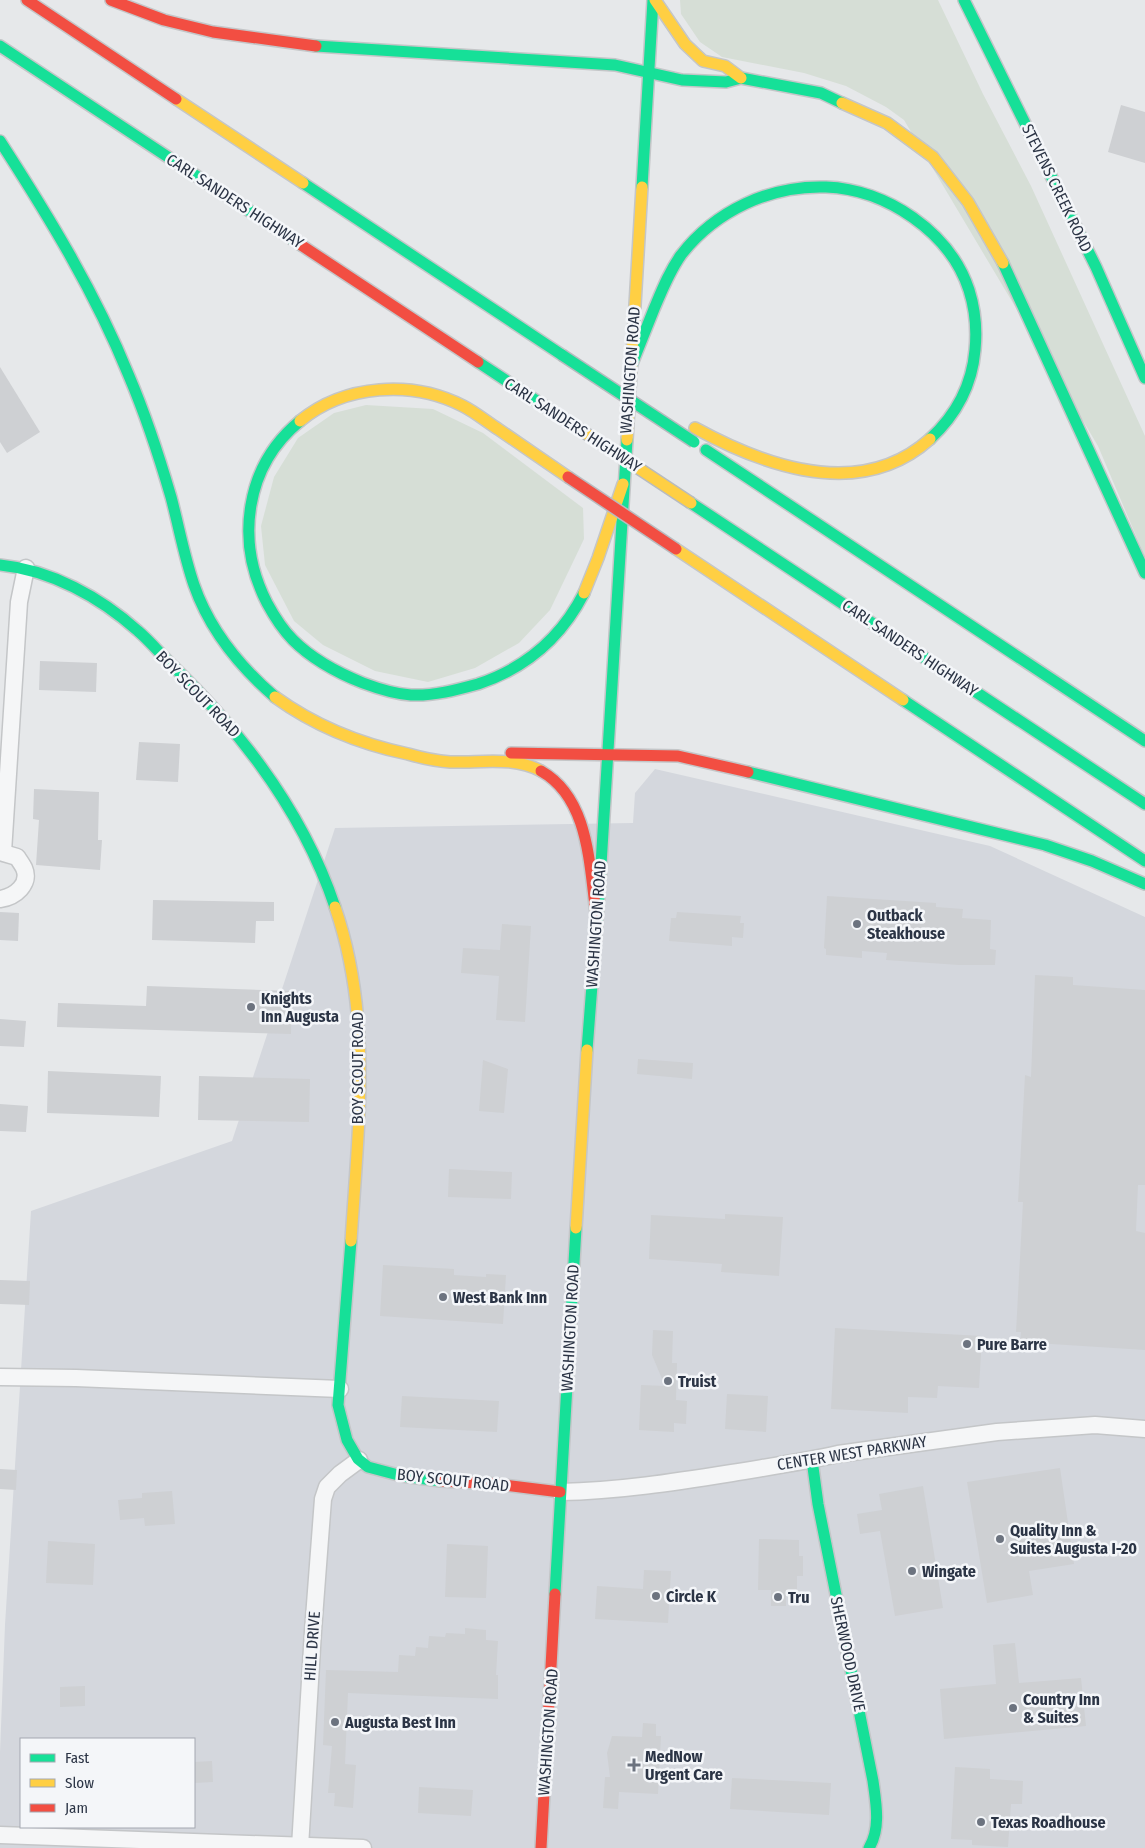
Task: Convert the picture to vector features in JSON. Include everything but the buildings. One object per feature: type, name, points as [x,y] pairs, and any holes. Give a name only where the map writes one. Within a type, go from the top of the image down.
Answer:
[{"type":"main road","points":[[27,0],[1145,741]]},
{"type":"main road","points":[[111,0],[172,22],[213,32],[300,45],[615,65],[682,80],[726,82],[741,78]]},
{"type":"main road","points":[[654,0],[680,38],[703,60],[725,66],[741,78],[821,94],[887,123],[933,157],[968,202],[1009,273],[1145,573]]},
{"type":"main road","name":"WASHINGTON ROAD","points":[[541,1848],[583,1101],[607,755],[654,0]]},
{"type":"main road","name":"STEVENS CREEK ROAD","points":[[964,0],[1096,267],[1145,378]]},
{"type":"main road","name":"CARL SANDERS HIGHWAY","points":[[0,46],[1145,804]]},
{"type":"main road","points":[[0,141],[72,257],[118,347],[142,408],[201,604],[213,626],[237,661],[257,682],[301,715],[337,733],[365,744],[434,760],[518,763],[532,767],[547,775],[564,790],[578,815],[596,913]]},
{"type":"main road","points":[[582,368],[722,443],[750,455],[782,466],[824,473],[849,472],[886,466],[917,449],[936,434],[962,398],[971,374],[977,343],[977,326],[966,282],[946,247],[929,230],[908,214],[873,196],[855,190],[811,187],[776,192],[738,206],[724,214],[684,249],[669,273],[630,369]]},
{"type":"main road","points":[[623,484],[588,584],[578,605],[564,626],[545,648],[510,672],[489,681],[459,689],[432,694],[411,695],[384,690],[337,671],[311,655],[292,639],[276,619],[255,578],[249,558],[248,525],[252,495],[260,475],[270,455],[293,427],[309,414],[345,396],[385,390],[430,393],[448,399],[470,410],[568,477],[676,549],[1145,861]]},
{"type":"main road","name":"BOY SCOUT ROAD","points":[[0,565],[26,568],[68,585],[117,614],[137,630],[230,725],[278,787],[311,845],[331,895],[344,935],[351,966],[360,1035],[356,1167],[338,1405],[340,1422],[351,1447],[359,1460],[373,1468],[406,1477],[498,1484],[560,1492]]},
{"type":"main road","points":[[365,744],[432,752],[678,756],[1045,845],[1092,861],[1145,884]]},
{"type":"main road","name":"SHERWOOD DRIVE","points":[[812,1460],[818,1504],[873,1781],[876,1822],[871,1844],[868,1848]]},
{"type":"street","points":[[0,899],[9,898],[18,892],[25,880],[25,869],[17,857],[1,852],[19,602],[26,568]]},
{"type":"street","points":[[0,1377],[76,1378],[340,1390]]},
{"type":"street","name":"CENTER WEST PARKWAY","points":[[560,1492],[600,1491],[689,1480],[838,1454],[997,1432],[1095,1425],[1145,1429]]},
{"type":"street","name":"HILL DRIVE","points":[[300,1846],[323,1499],[327,1487],[340,1474],[359,1460]]},
{"type":"street","points":[[0,1835],[363,1848]]},
{"type":"shaded area","points":[[680,0],[938,0],[983,94],[1031,186],[1145,436],[1145,557],[1098,446],[904,120],[886,107],[846,86],[804,73],[722,57],[700,42],[681,14]]},
{"type":"shaded area","points":[[366,405],[433,409],[483,433],[583,508],[584,539],[550,610],[519,643],[475,668],[428,682],[375,671],[323,645],[294,621],[265,565],[261,526],[274,477],[298,438],[334,413]]},
{"type":"shaded area","points":[[655,769],[990,846],[1145,917],[1145,1848],[0,1848],[0,1752],[5,1625],[31,1211],[232,1141],[335,828],[633,823],[635,793]]},
{"type":"traffic: fast","points":[[642,187],[653,0]]},
{"type":"traffic: fast","points":[[964,0],[1096,267],[1145,378]]},
{"type":"traffic: fast","points":[[0,46],[301,245]]},
{"type":"traffic: fast","points":[[316,46],[615,65],[682,80],[726,82],[741,78],[821,93],[842,103]]},
{"type":"traffic: fast","points":[[0,141],[70,255],[116,345],[152,436],[171,497],[190,574],[208,618],[227,647],[249,673],[275,697]]},
{"type":"traffic: fast","points":[[303,183],[562,355]]},
{"type":"traffic: fast","points":[[630,369],[673,268],[695,239],[710,226],[727,214],[764,196],[805,188],[826,187],[849,190],[893,205],[931,232],[960,269],[969,290],[974,312],[976,335],[970,375],[955,410],[930,439]]},
{"type":"traffic: fast","points":[[1003,263],[1145,573]]},
{"type":"traffic: fast","points":[[562,355],[694,442]]},
{"type":"traffic: fast","points":[[478,362],[558,415]]},
{"type":"traffic: fast","points":[[300,421],[281,439],[267,460],[257,482],[251,506],[249,530],[251,555],[257,579],[267,603],[278,622],[300,647],[326,665],[363,683],[387,691],[405,694],[437,694],[478,684],[512,669],[540,649],[564,624],[584,593]]},
{"type":"traffic: fast","points":[[587,1050],[600,881],[627,440]]},
{"type":"traffic: fast","points":[[706,450],[1145,741]]},
{"type":"traffic: fast","points":[[691,503],[1145,804]]},
{"type":"traffic: fast","points":[[0,565],[19,568],[56,579],[91,596],[143,635],[201,694],[248,749],[270,778],[289,808],[307,840],[335,907]]},
{"type":"traffic: fast","points":[[903,700],[1145,861]]},
{"type":"traffic: fast","points":[[748,772],[1045,845],[1092,861],[1145,884]]},
{"type":"traffic: fast","points":[[555,1594],[576,1228]]},
{"type":"traffic: fast","points":[[351,1241],[338,1405],[347,1440],[358,1459],[368,1467],[402,1476],[441,1481]]},
{"type":"traffic: fast","points":[[812,1460],[818,1504],[873,1781],[876,1824],[873,1840],[869,1848]]},
{"type":"traffic: slow","points":[[655,0],[685,44],[703,61],[725,66],[741,78]]},
{"type":"traffic: slow","points":[[176,99],[303,183]]},
{"type":"traffic: slow","points":[[842,103],[887,123],[933,157],[968,202],[1003,263]]},
{"type":"traffic: slow","points":[[627,440],[642,187]]},
{"type":"traffic: slow","points":[[300,421],[337,399],[358,393],[379,390],[422,392],[467,408],[568,477]]},
{"type":"traffic: slow","points":[[558,415],[691,503]]},
{"type":"traffic: slow","points":[[695,428],[752,455],[782,465],[813,471],[844,473],[874,469],[903,458],[930,439]]},
{"type":"traffic: slow","points":[[584,593],[623,484]]},
{"type":"traffic: slow","points":[[676,549],[903,700]]},
{"type":"traffic: slow","points":[[275,697],[306,717],[338,733],[390,750],[445,762],[497,761],[520,763],[541,771]]},
{"type":"traffic: slow","points":[[335,907],[347,948],[355,990],[359,1031],[359,1115],[351,1241]]},
{"type":"traffic: slow","points":[[576,1228],[587,1050]]},
{"type":"traffic: jam","points":[[27,0],[176,99]]},
{"type":"traffic: jam","points":[[111,0],[164,20],[213,32],[316,46]]},
{"type":"traffic: jam","points":[[301,245],[478,362]]},
{"type":"traffic: jam","points":[[568,477],[676,549]]},
{"type":"traffic: jam","points":[[511,753],[678,756],[748,772]]},
{"type":"traffic: jam","points":[[541,771],[557,783],[569,798],[578,815],[588,854],[596,913]]},
{"type":"traffic: jam","points":[[441,1481],[496,1484],[560,1492]]},
{"type":"traffic: jam","points":[[541,1848],[555,1594]]},
{"type":"place","name":"Outback Steakhouse","points":[[857,924]]},
{"type":"place","name":"Knights Inn Augusta","points":[[251,1007]]},
{"type":"place","name":"West Bank Inn","points":[[443,1297]]},
{"type":"place","name":"Pure Barre","points":[[967,1344]]},
{"type":"place","name":"Truist","points":[[668,1381]]},
{"type":"place","name":"Quality Inn & Suites Augusta I-20","points":[[1000,1539]]},
{"type":"place","name":"Wingate","points":[[912,1571]]},
{"type":"place","name":"Circle K","points":[[656,1596]]},
{"type":"place","name":"Tru","points":[[778,1597]]},
{"type":"place","name":"Country Inn & Suites","points":[[1013,1708]]},
{"type":"place","name":"Augusta Best Inn","points":[[335,1722]]},
{"type":"place","name":"MedNow Urgent Care","points":[[634,1765]]},
{"type":"place","name":"Texas Roadhouse","points":[[981,1822]]}]
